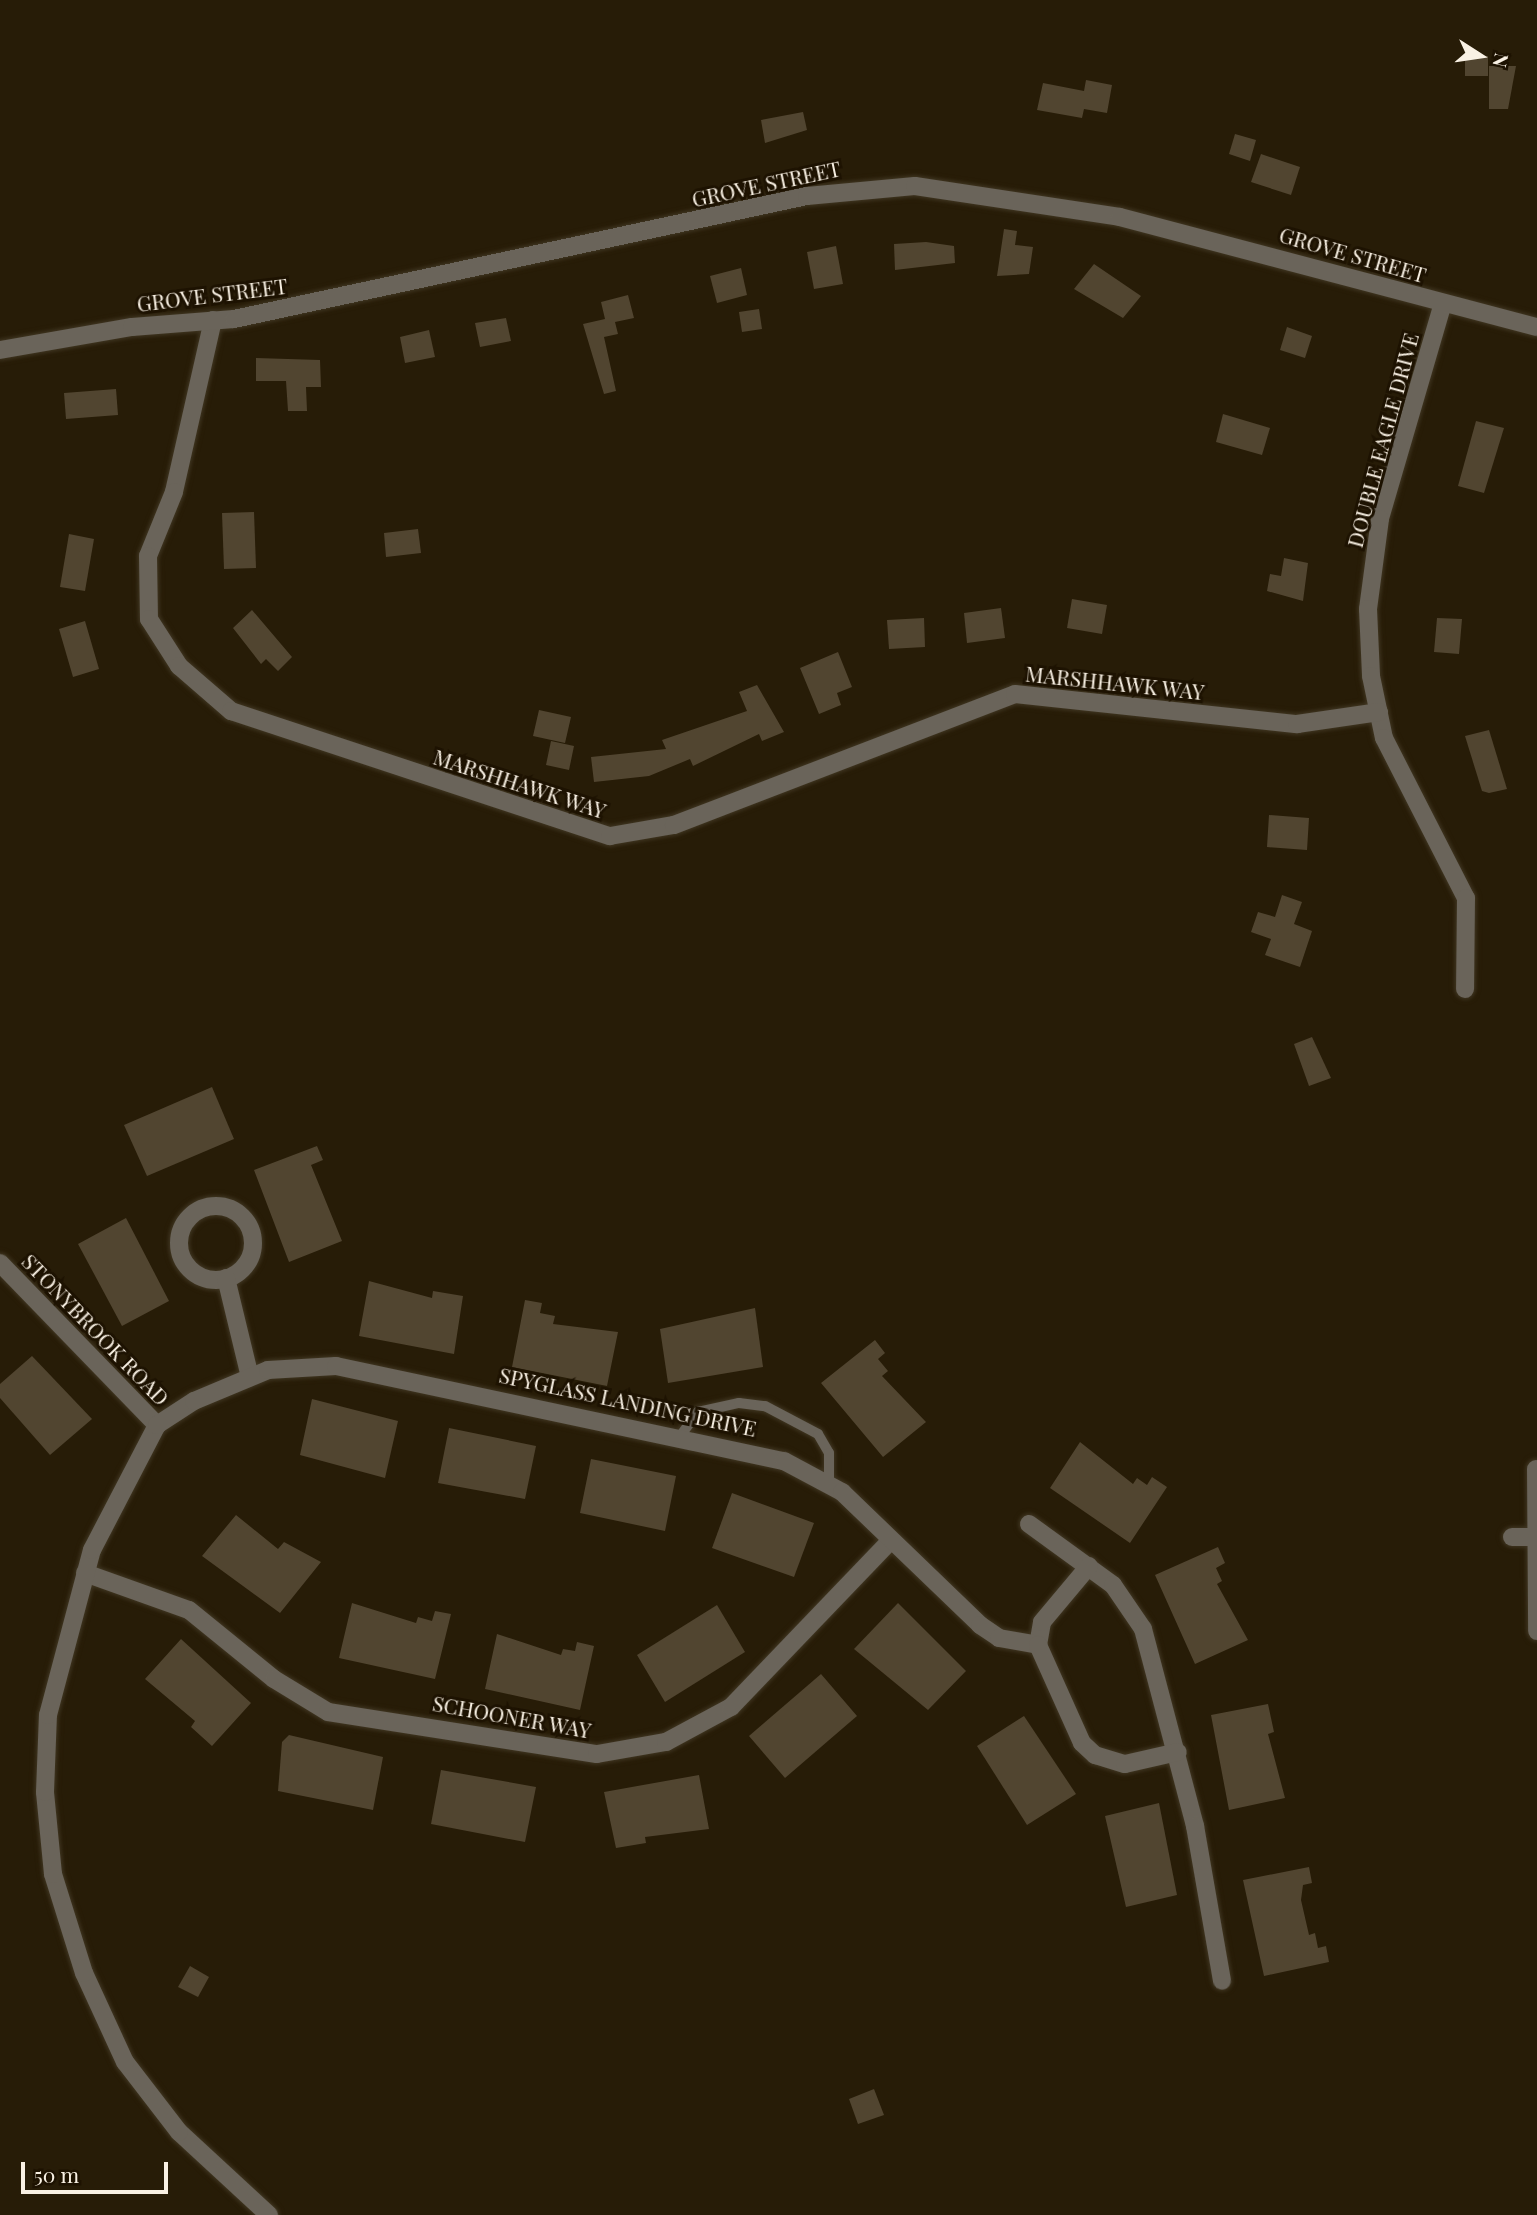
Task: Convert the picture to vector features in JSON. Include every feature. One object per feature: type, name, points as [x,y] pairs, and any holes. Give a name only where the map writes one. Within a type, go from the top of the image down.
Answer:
[{"type":"street","name":"GROVE STREET","points":[[0,350],[213,320],[807,196],[915,186],[1127,219],[1537,327]]},
{"type":"street","name":"DOUBLE EAGLE DRIVE","points":[[1443,303],[1374,551],[1368,609],[1379,712],[1407,789],[1466,898],[1465,989]]},
{"type":"street","name":"MARSHHAWK WAY","points":[[213,320],[174,492],[148,556],[149,619],[179,666],[231,711],[610,836],[674,825],[1015,694],[1297,724],[1379,712]]},
{"type":"street","points":[[209,1206],[232,1209],[252,1236],[249,1259],[226,1278],[196,1274],[180,1254],[181,1229],[209,1206]]},
{"type":"street","name":"STONYBROOK ROAD","points":[[0,1263],[157,1425],[125,1475],[85,1573],[48,1715],[45,1792],[53,1874],[84,1973],[125,2062],[178,2132],[269,2215]]},
{"type":"street","points":[[226,1278],[250,1377]]},
{"type":"street","name":"SPYGLASS LANDING DRIVE","points":[[157,1425],[250,1377],[305,1366],[368,1370],[749,1449],[829,1482],[980,1625],[999,1638],[1038,1645]]},
{"type":"street","points":[[1536,1469],[1537,1631]]},
{"type":"street","points":[[1029,1524],[1113,1585],[1143,1629],[1178,1752],[1222,1981]]},
{"type":"street","points":[[1512,1537],[1537,1537]]},
{"type":"street","name":"SCHOONER WAY","points":[[85,1573],[189,1610],[274,1679],[328,1712],[597,1754],[666,1742],[731,1707],[891,1540]]},
{"type":"street","points":[[1089,1566],[1041,1622],[1038,1645],[1082,1743],[1095,1755],[1125,1763],[1178,1752]]},
{"type":"lane","points":[[681,1435],[698,1412],[730,1404],[765,1406],[818,1434],[829,1453],[829,1482]]},
{"type":"building","points":[[1465,56],[1488,56],[1488,76],[1465,76]]},
{"type":"building","points":[[1489,66],[1516,66],[1508,109],[1489,109]]},
{"type":"building","points":[[1086,80],[1112,85],[1107,113],[1084,109],[1082,118],[1037,110],[1043,83],[1084,91]]},
{"type":"building","points":[[803,112],[807,130],[765,143],[761,120]]},
{"type":"building","points":[[1235,134],[1256,140],[1250,161],[1229,154]]},
{"type":"building","points":[[1261,154],[1300,167],[1291,195],[1251,182]]},
{"type":"building","points":[[1004,229],[1017,231],[1015,245],[1033,247],[1029,274],[997,276]]},
{"type":"building","points":[[926,242],[954,246],[955,263],[895,270],[894,244]]},
{"type":"building","points":[[836,246],[843,284],[814,289],[807,252]]},
{"type":"building","points":[[1094,264],[1141,296],[1123,318],[1074,289]]},
{"type":"building","points":[[741,268],[747,295],[717,303],[710,276]]},
{"type":"building","points":[[628,295],[634,318],[615,322],[618,334],[604,337],[616,391],[604,394],[583,324],[605,319],[601,302]]},
{"type":"building","points":[[759,309],[762,329],[742,332],[739,312]]},
{"type":"building","points":[[506,318],[511,341],[480,347],[475,323]]},
{"type":"building","points":[[1287,327],[1312,336],[1305,358],[1280,350]]},
{"type":"building","points":[[429,330],[435,357],[405,363],[400,337]]},
{"type":"building","points":[[256,358],[320,360],[321,387],[306,387],[307,411],[288,411],[286,381],[256,381]]},
{"type":"building","points":[[116,389],[118,415],[66,419],[64,393]]},
{"type":"building","points":[[1223,414],[1270,428],[1262,455],[1216,442]]},
{"type":"building","points":[[1476,421],[1504,428],[1484,493],[1458,486]]},
{"type":"building","points":[[254,512],[256,568],[224,569],[222,513]]},
{"type":"building","points":[[418,529],[421,553],[386,557],[384,533]]},
{"type":"building","points":[[69,534],[94,539],[85,591],[60,587]]},
{"type":"building","points":[[1284,558],[1308,563],[1303,601],[1267,591],[1270,574],[1281,576]]},
{"type":"building","points":[[1072,599],[1107,605],[1102,634],[1067,628]]},
{"type":"building","points":[[1001,608],[1005,638],[967,643],[964,613]]},
{"type":"building","points":[[252,610],[292,657],[278,671],[266,659],[261,664],[233,628]]},
{"type":"building","points":[[924,618],[925,647],[889,649],[887,620]]},
{"type":"building","points":[[1437,618],[1462,619],[1459,654],[1434,652]]},
{"type":"building","points":[[85,621],[99,669],[73,677],[59,629]]},
{"type":"building","points":[[838,652],[852,687],[837,693],[841,705],[819,714],[800,668]]},
{"type":"building","points":[[757,685],[784,732],[762,741],[759,734],[693,766],[690,759],[649,776],[594,782],[591,757],[666,749],[662,740],[747,711],[739,692]]},
{"type":"building","points":[[539,710],[571,717],[565,743],[533,736]]},
{"type":"building","points":[[1489,730],[1507,789],[1489,793],[1482,791],[1465,736]]},
{"type":"building","points":[[551,741],[574,746],[569,770],[546,765]]},
{"type":"building","points":[[1269,815],[1309,818],[1307,850],[1267,847]]},
{"type":"building","points":[[1282,895],[1302,902],[1294,924],[1312,931],[1300,967],[1265,955],[1271,939],[1251,932],[1258,912],[1275,917]]},
{"type":"building","points":[[1312,1037],[1331,1078],[1309,1086],[1294,1044]]},
{"type":"building","points":[[212,1087],[234,1139],[147,1176],[124,1125]]},
{"type":"building","points":[[317,1146],[323,1160],[311,1165],[342,1241],[289,1262],[254,1170]]},
{"type":"building","points":[[126,1218],[169,1301],[122,1326],[78,1244]]},
{"type":"building","points":[[369,1281],[432,1298],[433,1291],[463,1296],[454,1354],[359,1336]]},
{"type":"building","points":[[525,1300],[542,1303],[540,1313],[555,1316],[553,1324],[618,1332],[607,1386],[512,1367]]},
{"type":"building","points":[[755,1308],[763,1367],[668,1383],[660,1329]]},
{"type":"building","points":[[875,1340],[885,1353],[878,1359],[888,1371],[882,1376],[926,1422],[883,1457],[821,1383]]},
{"type":"building","points":[[32,1356],[92,1419],[50,1455],[0,1398],[0,1384]]},
{"type":"building","points":[[312,1399],[398,1421],[385,1478],[300,1455]]},
{"type":"building","points":[[449,1428],[536,1446],[525,1499],[438,1483]]},
{"type":"building","points":[[1080,1442],[1133,1484],[1137,1478],[1147,1485],[1152,1477],[1167,1487],[1130,1543],[1050,1488]]},
{"type":"building","points":[[591,1459],[676,1476],[665,1531],[580,1513]]},
{"type":"building","points":[[732,1493],[814,1523],[794,1577],[712,1548]]},
{"type":"building","points":[[236,1515],[278,1549],[284,1542],[321,1562],[280,1613],[202,1556]]},
{"type":"building","points":[[1218,1547],[1225,1563],[1216,1568],[1222,1581],[1217,1584],[1248,1640],[1195,1664],[1155,1575]]},
{"type":"building","points":[[352,1603],[416,1623],[418,1617],[432,1621],[435,1611],[451,1614],[435,1679],[339,1658]]},
{"type":"building","points":[[898,1603],[966,1671],[928,1710],[854,1649]]},
{"type":"building","points":[[717,1605],[745,1652],[665,1702],[637,1655]]},
{"type":"building","points":[[497,1634],[561,1655],[563,1649],[575,1651],[577,1642],[594,1646],[580,1710],[485,1689]]},
{"type":"building","points":[[181,1639],[251,1703],[212,1746],[191,1727],[195,1721],[145,1679]]},
{"type":"building","points":[[821,1674],[857,1716],[785,1778],[749,1736]]},
{"type":"building","points":[[1268,1704],[1274,1732],[1268,1734],[1285,1798],[1229,1810],[1211,1715]]},
{"type":"building","points":[[1024,1716],[1076,1794],[1027,1825],[977,1746]]},
{"type":"building","points":[[289,1735],[383,1757],[373,1810],[278,1791],[282,1742]]},
{"type":"building","points":[[441,1770],[536,1787],[525,1842],[431,1824]]},
{"type":"building","points":[[699,1775],[709,1829],[645,1837],[646,1843],[616,1848],[604,1792]]},
{"type":"building","points":[[1159,1803],[1177,1895],[1126,1907],[1105,1816]]},
{"type":"building","points":[[1309,1867],[1312,1883],[1303,1885],[1301,1900],[1309,1935],[1315,1933],[1318,1948],[1326,1946],[1329,1962],[1264,1976],[1243,1880]]},
{"type":"building","points":[[190,1966],[209,1977],[198,1997],[178,1987]]},
{"type":"building","points":[[874,2089],[884,2115],[858,2124],[849,2099]]}]
